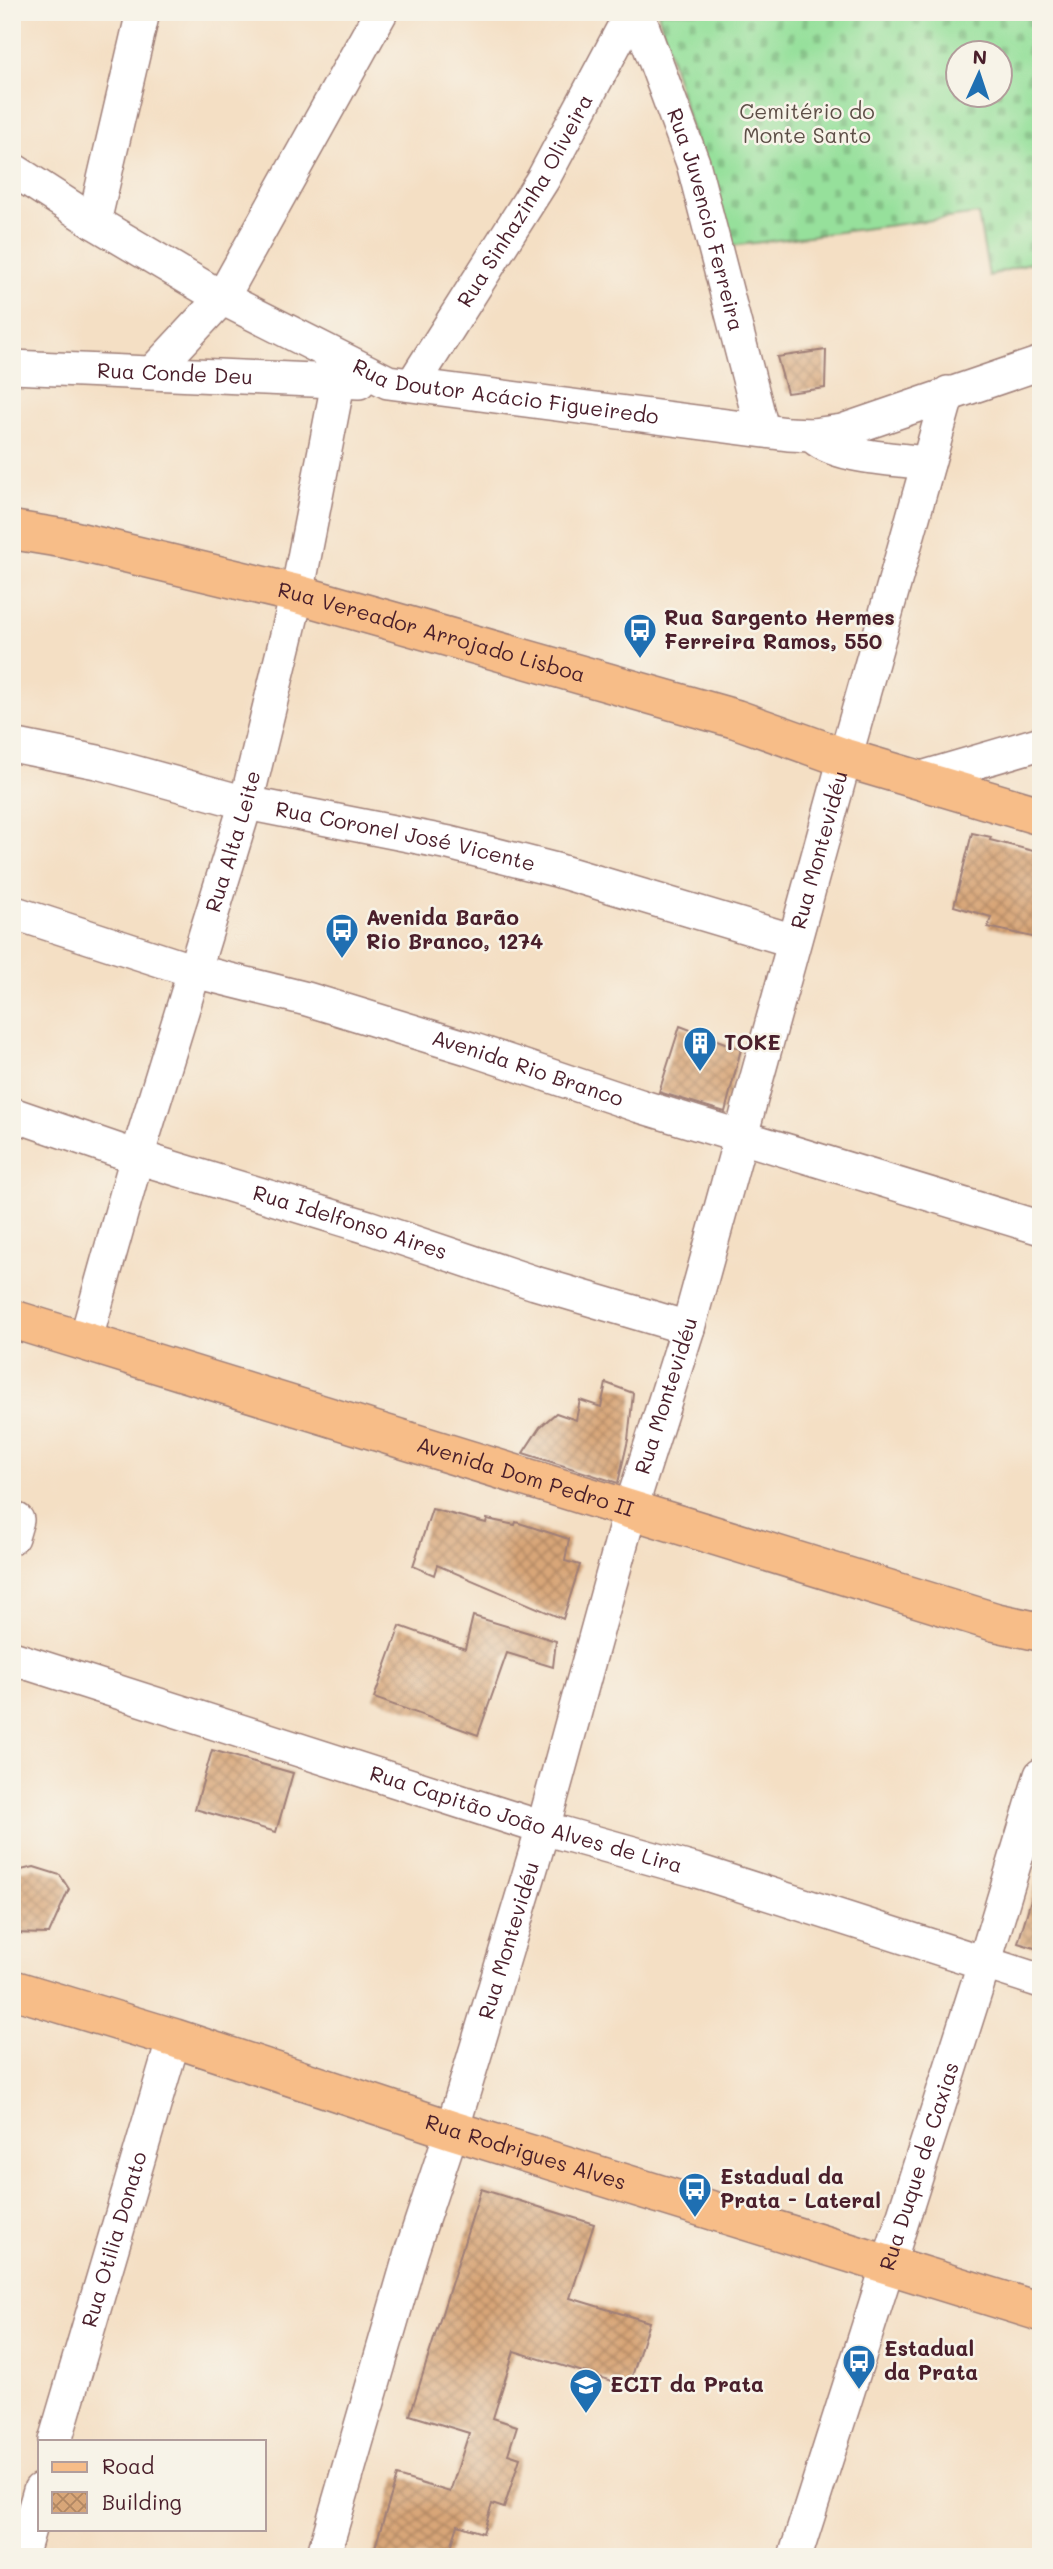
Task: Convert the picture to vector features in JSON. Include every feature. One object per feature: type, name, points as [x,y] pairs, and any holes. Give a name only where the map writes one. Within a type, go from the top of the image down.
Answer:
[{"type":"main road","name":"Rua Vereador Arrojado Lisboa","points":[[12,530],[67,540],[297,594],[736,719],[845,758],[1041,816]]},
{"type":"main road","name":"Avenida Dom Pedro II","points":[[12,1319],[630,1511],[995,1622],[1041,1632]]},
{"type":"main road","name":"Rua Rodrigues Alves","points":[[12,1989],[174,2038],[452,2130],[1041,2312]]},
{"type":"street","points":[[94,222],[143,12]]},
{"type":"street","points":[[153,372],[222,298],[381,12]]},
{"type":"street","name":"Rua Sinhazinha Oliveira","points":[[401,383],[543,179],[632,12]]},
{"type":"street","name":"Rua Juvencio Ferreira","points":[[637,12],[692,163],[762,429]]},
{"type":"street","name":"Rua Doutor Acácio Figueiredo","points":[[12,169],[94,222],[222,298],[401,383],[811,435],[842,431],[1041,363]]},
{"type":"street","name":"Rua Conde Deu","points":[[12,367],[338,383]]},
{"type":"street","points":[[338,383],[401,383]]},
{"type":"street","name":"Rua Alta Leite","points":[[85,1342],[137,1157],[246,803],[297,594],[338,383]]},
{"type":"street","name":"Rua Montevidéu","points":[[323,2557],[412,2250],[452,2130],[544,1828],[630,1511],[688,1328],[948,393]]},
{"type":"street","points":[[811,435],[817,440],[850,452],[928,463]]},
{"type":"street","points":[[918,779],[1041,743]]},
{"type":"street","name":"Rua Coronel José Vicente","points":[[12,745],[97,762],[246,803],[436,841],[556,870],[794,941]]},
{"type":"street","name":"Avenida Rio Branco","points":[[12,912],[194,971],[307,999],[741,1137],[1041,1228]]},
{"type":"street","name":"Rua Idelfonso Aires","points":[[12,1114],[137,1157],[369,1227],[535,1283],[688,1328]]},
{"type":"street","name":"Rua Capitão João Alves de Lira","points":[[12,1658],[544,1828],[694,1870],[1041,1981]]},
{"type":"street","name":"Rua Duque de Caxias","points":[[795,2557],[984,1964],[1041,1774]]},
{"type":"street","name":"Rua Otilia Donato","points":[[55,2440],[174,2038]]},
{"type":"street","points":[[20,2557],[38,2497]]},
{"type":"green space","name":"Cemitério do Monte Santo","points":[[658,12],[1041,12],[1041,259],[989,276],[978,214],[724,247]]},
{"type":"building","points":[[826,350],[825,388],[787,393],[777,357]]},
{"type":"building","points":[[972,833],[1041,853],[1041,939],[988,927],[991,917],[954,906]]},
{"type":"building","name":"TOKE","points":[[680,1026],[741,1049],[725,1112],[659,1092]]},
{"type":"building","points":[[606,1383],[633,1393],[628,1440],[618,1483],[523,1453],[540,1427],[556,1413],[576,1420],[580,1400],[601,1407]]},
{"type":"building","points":[[432,1509],[486,1523],[487,1519],[515,1525],[516,1522],[569,1539],[565,1561],[580,1565],[563,1619],[437,1565],[434,1575],[413,1566]]},
{"type":"building","points":[[473,1616],[556,1641],[553,1667],[507,1653],[478,1735],[374,1698],[400,1626],[465,1649]]},
{"type":"building","points":[[212,1750],[293,1773],[276,1832],[195,1809]]},
{"type":"building","points":[[34,1867],[60,1875],[69,1889],[49,1934],[12,1933],[12,1872]]},
{"type":"building","points":[[1036,1883],[1041,1884],[1041,1950],[1018,1943]]},
{"type":"building","points":[[481,2189],[594,2224],[570,2298],[649,2322],[629,2386],[514,2351],[493,2418],[517,2426],[508,2454],[520,2458],[504,2508],[492,2504],[483,2533],[458,2525],[448,2557],[372,2557],[397,2476],[450,2492],[469,2433],[410,2415]]},
{"type":"place","name":"Rua Sargento Hermes Ferreira Ramos, 550","points":[[640,660]]},
{"type":"place","name":"Avenida Barão Rio Branco, 1274","points":[[342,960]]},
{"type":"place","name":"TOKE","points":[[700,1073]]},
{"type":"place","name":"Estadual da Prata - Lateral","points":[[695,2219]]},
{"type":"place","name":"Estadual da Prata","points":[[859,2391]]},
{"type":"place","name":"ECIT da Prata","points":[[586,2415]]}]
